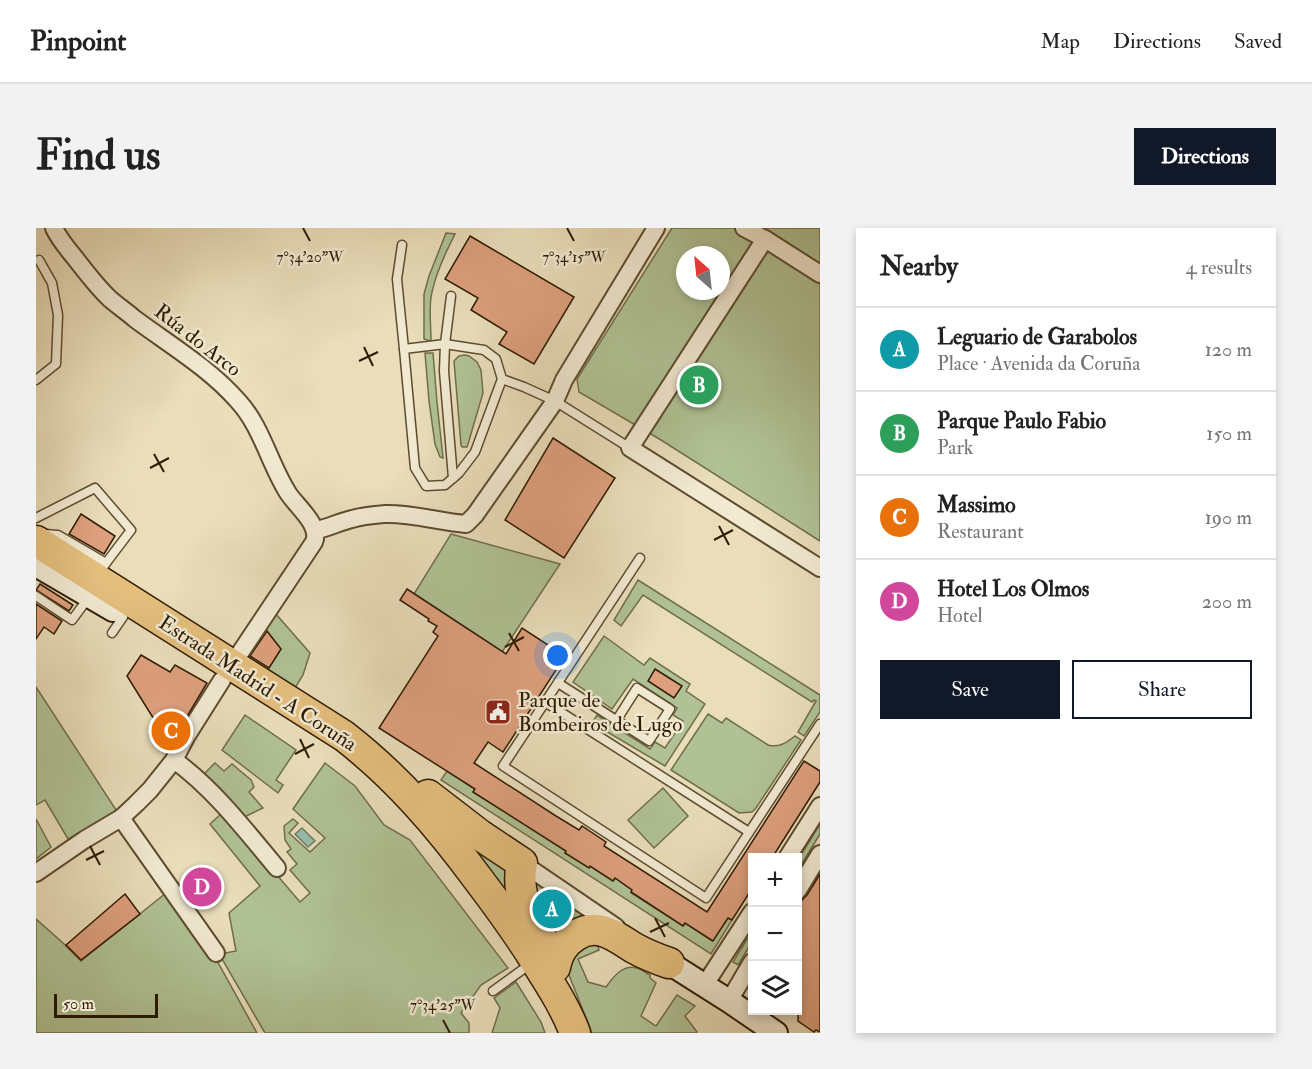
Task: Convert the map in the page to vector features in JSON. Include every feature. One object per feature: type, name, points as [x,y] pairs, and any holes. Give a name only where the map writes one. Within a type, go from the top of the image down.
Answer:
[{"type":"highway","name":"Estrada Madrid - A Coruña","points":[[36,541],[110,599]]},
{"type":"highway","name":"Estrada Madrid - A Coruña","points":[[36,558],[110,599],[227,673],[338,754],[407,819],[443,860],[569,1031]]},
{"type":"highway","name":"Estrada Madrid - A Coruña","points":[[227,673],[344,736],[361,749],[415,801],[452,843],[515,928],[559,999],[569,1031]]},
{"type":"highway","points":[[361,749],[398,771],[480,835],[522,863],[520,892],[569,999],[573,1014],[569,1031]]},
{"type":"highway","points":[[555,967],[561,949],[569,940],[580,932],[594,929],[615,935],[653,958],[669,963]]},
{"type":"main road","points":[[36,533],[110,599]]},
{"type":"main road","points":[[36,566],[110,599]]},
{"type":"main road","points":[[669,963],[729,1000],[776,1033]]},
{"type":"street","name":"Rúa do Arco","points":[[54,228],[83,268],[110,299],[207,371],[238,401],[252,420],[283,485],[316,530]]},
{"type":"street","points":[[36,873],[121,818],[150,790],[174,760],[227,673],[314,542],[316,530],[352,519],[387,514],[466,524],[475,515],[555,401],[564,380],[656,228]]},
{"type":"street","points":[[744,228],[820,274]]},
{"type":"street","points":[[765,239],[630,448],[820,568]]},
{"type":"street","points":[[174,760],[214,794],[277,868]]},
{"type":"street","points":[[791,853],[820,806]]},
{"type":"street","points":[[121,818],[216,953]]},
{"type":"street","points":[[802,883],[820,854]]},
{"type":"street","points":[[522,863],[669,963]]},
{"type":"street","points":[[704,986],[748,920]]},
{"type":"street","points":[[729,1000],[748,970]]},
{"type":"lane","points":[[402,245],[397,279],[415,468],[426,486],[444,485],[475,452],[502,379],[496,359],[484,351],[445,344],[404,350]]},
{"type":"lane","points":[[36,380],[57,364],[58,315],[52,283],[39,260]]},
{"type":"lane","points":[[451,296],[444,372],[453,477]]},
{"type":"lane","points":[[502,379],[555,401],[630,448]]},
{"type":"lane","points":[[36,518],[95,488],[131,530],[110,599],[72,620],[36,596]]},
{"type":"lane","points":[[640,558],[503,766],[706,898],[820,724]]},
{"type":"lane","points":[[558,683],[616,720],[649,741],[670,709],[637,688],[616,720]]},
{"type":"lane","points":[[545,702],[749,832]]},
{"type":"lane","points":[[492,991],[522,970]]},
{"type":"shaded area","points":[[672,228],[820,228],[820,541],[661,440],[579,392],[577,379]]},
{"type":"shaded area","points":[[446,233],[455,234],[441,265],[431,297],[431,341],[424,339],[424,294]]},
{"type":"shaded area","points":[[425,353],[433,353],[443,458],[440,457],[435,444]]},
{"type":"shaded area","points":[[465,355],[477,362],[481,370],[483,393],[467,447],[462,447],[454,361],[459,356]]},
{"type":"shaded area","points":[[451,534],[560,564],[502,652],[414,594]]},
{"type":"shaded area","points":[[638,580],[820,695],[820,712],[804,736],[798,732],[816,701],[812,702],[643,595],[621,626],[614,620]]},
{"type":"shaded area","points":[[275,613],[310,653],[303,675],[292,693],[264,675],[281,649],[265,629]]},
{"type":"shaded area","points":[[604,636],[644,665],[650,658],[690,684],[686,691],[705,704],[665,766],[592,723],[597,715],[650,749],[655,742],[665,748],[683,721],[673,715],[677,708],[633,679],[612,709],[573,682]]},
{"type":"shaded area","points":[[36,687],[118,813],[68,839],[45,800],[36,805]]},
{"type":"shaded area","points":[[708,714],[722,723],[726,718],[768,745],[782,744],[795,736],[801,740],[752,812],[739,813],[671,770]]},
{"type":"shaded area","points":[[245,715],[296,750],[276,780],[283,785],[278,793],[222,750]]},
{"type":"shaded area","points":[[215,763],[224,771],[232,764],[251,780],[254,787],[249,792],[263,808],[242,818],[201,777]]},
{"type":"shaded area","points":[[325,763],[355,786],[384,825],[410,840],[508,968],[481,985],[461,1013],[469,1023],[469,1033],[265,1033],[222,959],[220,954],[236,951],[229,913],[260,886],[210,824],[223,812],[300,902],[310,893],[290,870],[297,864],[287,852],[291,849],[285,840],[284,826],[293,819],[298,823],[289,833],[310,852],[325,838],[293,809]]},
{"type":"shaded area","points":[[447,771],[475,789],[473,792],[566,851],[565,853],[613,881],[615,878],[632,890],[631,893],[683,926],[685,923],[712,941],[728,918],[732,920],[711,954],[441,780]]},
{"type":"shaded area","points":[[663,788],[688,816],[654,848],[628,820]]},
{"type":"shaded area","points":[[36,819],[51,847],[36,859]]},
{"type":"shaded area","points":[[820,824],[820,834],[802,863],[802,853]]},
{"type":"shaded area","points":[[455,826],[509,863],[520,917]]},
{"type":"shaded area","points":[[302,828],[315,841],[308,847],[295,834]]},
{"type":"shaded area","points":[[534,879],[588,917],[553,945],[530,883]]},
{"type":"shaded area","points":[[166,893],[216,959],[257,1033],[36,1033],[36,919],[81,961]]},
{"type":"shaded area","points":[[596,938],[599,950],[578,959],[588,982],[606,987],[623,970],[632,967],[640,969],[650,975],[656,983],[641,1016],[656,1026],[677,995],[695,1006],[685,1016],[697,1032],[592,1033],[569,975],[569,961],[575,948]]},
{"type":"shaded area","points":[[748,938],[748,949],[738,965],[733,962]]},
{"type":"shaded area","points":[[516,982],[541,1022],[545,1033],[492,1033],[500,1008],[494,998]]},
{"type":"building","points":[[470,236],[574,297],[534,364],[499,344],[507,332],[471,310],[478,298],[445,279]]},
{"type":"building","points":[[553,438],[615,478],[564,558],[505,520]]},
{"type":"building","points":[[81,514],[115,536],[104,554],[69,534]]},
{"type":"building","points":[[40,584],[73,605],[69,611],[36,590]]},
{"type":"building","points":[[407,589],[506,654],[522,628],[565,656],[503,752],[488,742],[474,763],[579,830],[582,826],[606,842],[604,846],[707,912],[804,761],[820,771],[820,782],[775,853],[748,853],[748,895],[732,920],[728,918],[713,941],[685,923],[683,926],[631,892],[632,890],[615,878],[613,881],[565,853],[566,851],[473,792],[475,789],[379,728],[438,636],[433,632],[437,626],[400,600]]},
{"type":"building","points":[[36,604],[62,621],[54,634],[44,627],[36,639]]},
{"type":"building","points":[[267,631],[281,649],[269,668],[250,656]]},
{"type":"building","points":[[141,655],[170,672],[175,665],[207,683],[170,745],[127,676]]},
{"type":"building","points":[[655,669],[682,686],[674,698],[648,681]]},
{"type":"building","points":[[820,874],[820,1032],[816,1030],[814,1032],[798,1021],[798,1015],[802,1015],[802,900]]},
{"type":"building","points":[[125,894],[140,914],[81,960],[66,945]]},
{"type":"place","name":"Parque Paulo Fabio","points":[[699,385]]},
{"type":"place","name":"Parque de Bombeiros de Lugo","points":[[498,712]]},
{"type":"place","name":"Massimo","points":[[171,731]]},
{"type":"place","name":"Hotel Los Olmos","points":[[202,887]]},
{"type":"place","name":"Leguario de Garabolos","points":[[552,909]]}]
